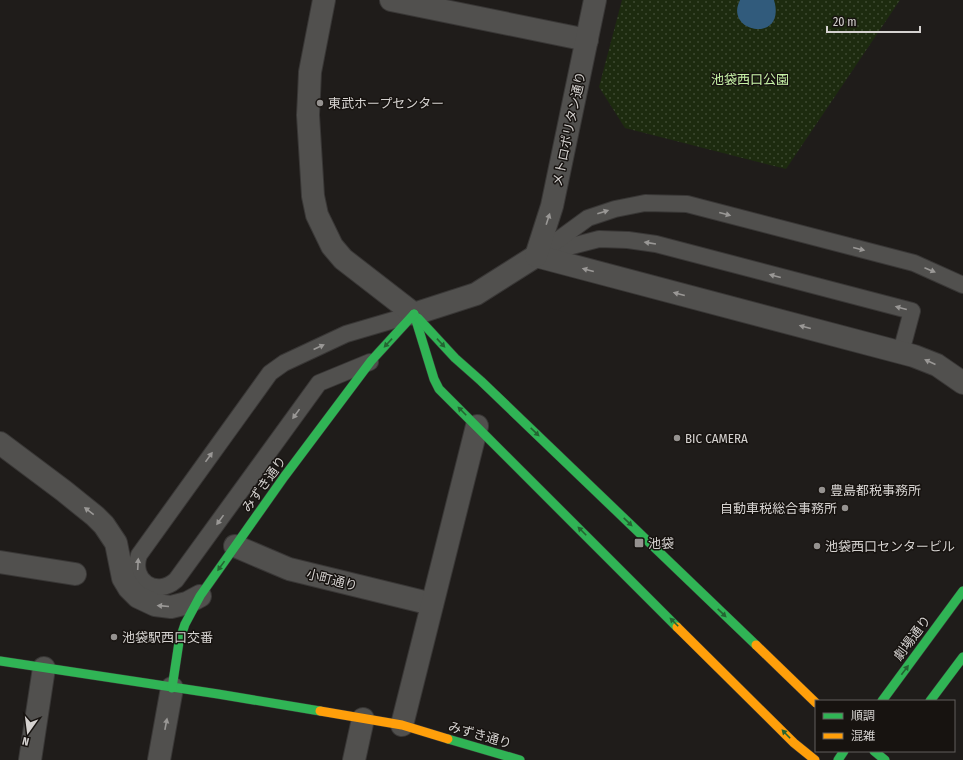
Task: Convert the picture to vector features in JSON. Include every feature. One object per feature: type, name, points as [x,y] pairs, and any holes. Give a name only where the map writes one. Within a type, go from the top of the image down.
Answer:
[{"type":"street","points":[[324,0],[310,72],[308,116],[313,196],[317,215],[332,246],[344,259],[414,314],[455,358],[542,439],[815,702]]},
{"type":"street","points":[[391,0],[587,40]]},
{"type":"street","name":"メトロポリタン通り","points":[[536,256],[552,206],[595,0]]},
{"type":"street","points":[[414,314],[476,294],[536,256],[901,352],[937,365],[963,383]]},
{"type":"street","points":[[414,314],[434,379],[439,389],[794,743],[815,760]]},
{"type":"street","name":"みずき通り","points":[[172,688],[179,642],[185,624],[200,596],[289,471],[371,361],[414,314]]},
{"type":"street","points":[[402,725],[477,426]]},
{"type":"street","points":[[3,449],[85,508],[104,525],[116,543],[123,578],[129,588],[138,597],[155,605],[171,606],[187,603],[200,596]]},
{"type":"street","name":"小町通り","points":[[236,546],[289,569],[432,604]]},
{"type":"street","points":[[0,562],[75,574]]},
{"type":"street","name":"劇場通り","points":[[883,700],[963,592]]},
{"type":"street","points":[[931,700],[963,657]]},
{"type":"street","name":"みずき通り","points":[[0,661],[402,725],[520,760]]},
{"type":"street","points":[[30,760],[44,668]]},
{"type":"street","points":[[159,760],[172,688]]},
{"type":"street","points":[[354,760],[363,719]]},
{"type":"street","points":[[876,752],[888,758]]},
{"type":"lane","points":[[536,256],[588,218],[615,208],[644,203],[687,204],[914,263],[963,285]]},
{"type":"lane","points":[[536,256],[599,239],[628,240],[656,244],[897,307],[912,311],[901,352]]},
{"type":"lane","points":[[371,361],[319,383],[176,580],[169,586],[154,587],[146,583],[141,578],[136,563],[139,555],[270,373],[284,363],[346,334],[414,314]]},
{"type":"green space","name":"池袋西口公園","points":[[622,0],[900,0],[786,169],[625,128],[599,87]]},
{"type":"water","points":[[740,0],[774,0],[776,14],[772,23],[764,28],[756,29],[747,26],[740,20],[737,11]]},
{"type":"traffic: fast","points":[[414,314],[434,379],[439,389],[677,627]]},
{"type":"traffic: fast","points":[[172,688],[179,642],[185,624],[200,596],[284,477],[371,361],[414,314]]},
{"type":"traffic: fast","points":[[418,318],[455,358],[481,381],[756,645]]},
{"type":"traffic: fast","points":[[883,700],[963,591]]},
{"type":"traffic: fast","points":[[931,700],[963,657]]},
{"type":"traffic: fast","points":[[0,661],[320,711]]},
{"type":"traffic: fast","points":[[448,739],[520,760]]},
{"type":"traffic: fast","points":[[838,760],[843,752]]},
{"type":"traffic: fast","points":[[875,752],[885,760]]},
{"type":"traffic: slow","points":[[677,627],[794,743],[815,760]]},
{"type":"traffic: slow","points":[[756,645],[815,702]]},
{"type":"traffic: slow","points":[[320,711],[402,725],[448,739]]},
{"type":"place","name":"東武ホープセンター","points":[[320,103]]},
{"type":"place","name":"BIC CAMERA","points":[[677,438]]},
{"type":"place","name":"豊島都税事務所","points":[[822,490]]},
{"type":"place","name":"自動車税総合事務所","points":[[845,508]]},
{"type":"place","name":"池袋","points":[[639,543]]},
{"type":"place","name":"池袋西口センタービル","points":[[817,546]]},
{"type":"place","name":"池袋駅西口交番","points":[[114,637]]}]
